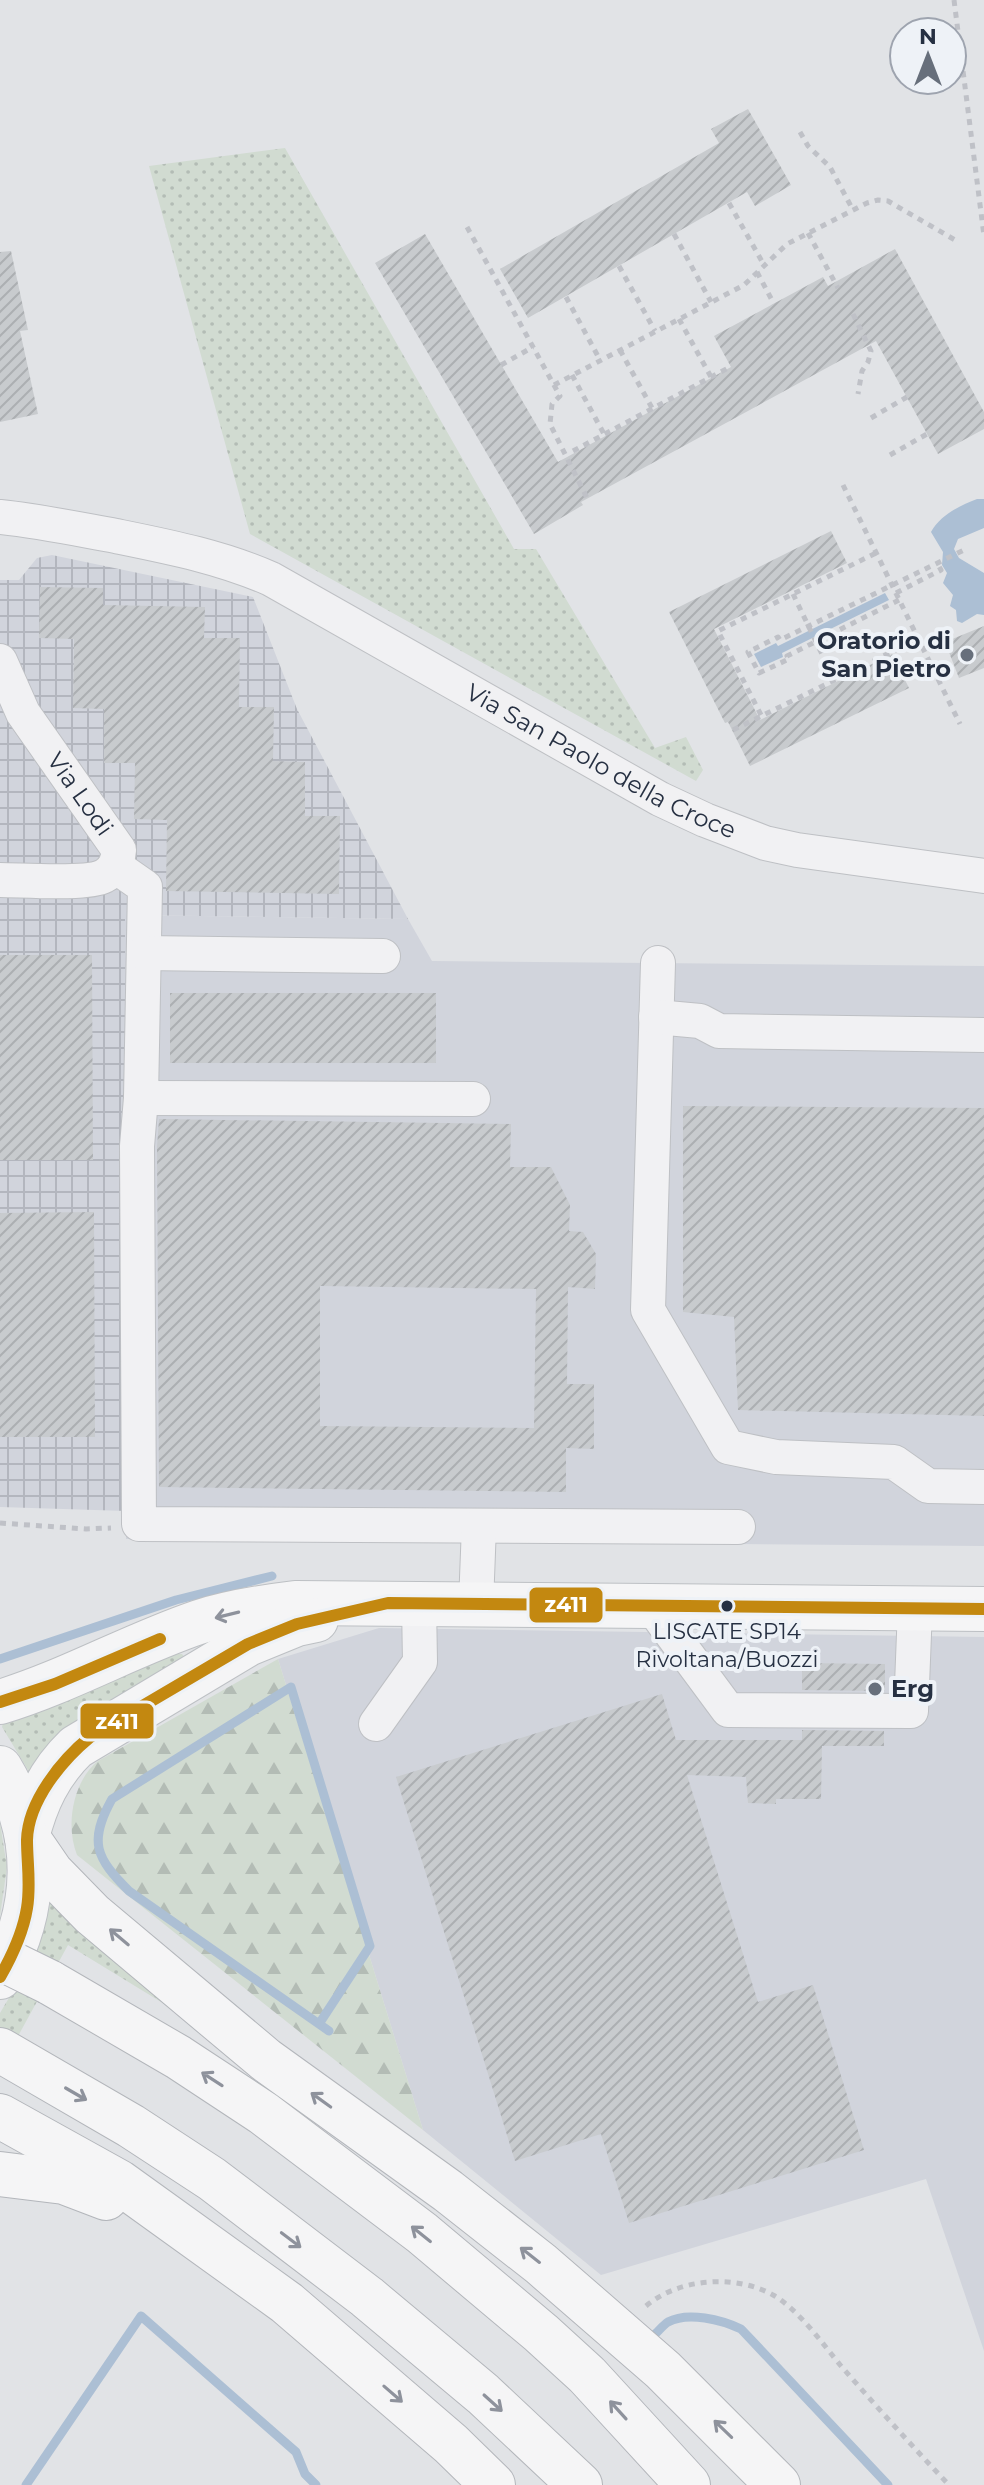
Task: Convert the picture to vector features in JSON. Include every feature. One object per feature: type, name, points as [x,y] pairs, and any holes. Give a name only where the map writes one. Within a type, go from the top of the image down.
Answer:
[{"type":"main road","points":[[0,1702],[55,1684],[185,1627],[219,1616],[295,1603],[984,1609]]},
{"type":"main road","points":[[27,1837],[38,1802],[50,1779],[69,1754],[90,1737],[248,1644],[297,1624],[403,1603]]},
{"type":"main road","points":[[0,1768],[18,1804],[30,1864],[28,1904],[20,1935],[0,1977]]},
{"type":"main road","points":[[27,1837],[51,1872],[92,1914],[266,2060],[448,2191],[541,2264],[663,2370],[778,2485]]},
{"type":"main road","points":[[0,1958],[49,1982],[178,2057],[263,2113],[422,2233],[587,2375],[688,2485]]},
{"type":"main road","points":[[4,2052],[131,2126],[212,2179],[367,2297],[483,2394],[572,2477]]},
{"type":"main road","points":[[0,2116],[119,2182],[287,2303],[451,2444],[493,2485]]},
{"type":"main road","points":[[0,2174],[64,2182],[113,2201],[334,2343]]},
{"type":"street","name":"Via San Paolo della Croce","points":[[0,517],[37,521],[183,550],[244,567],[271,579],[660,799],[765,843],[984,876]]},
{"type":"street","name":"Via Lodi","points":[[0,661],[23,713],[117,845],[119,856],[115,866],[96,879],[0,880]]},
{"type":"street","points":[[115,866],[145,887],[141,1098],[137,1146],[139,1524],[738,1527]]},
{"type":"street","points":[[144,953],[383,956]]},
{"type":"street","points":[[658,963],[648,1310],[728,1447],[776,1457],[894,1462],[928,1486],[984,1487]]},
{"type":"street","points":[[656,1017],[700,1021],[719,1031],[984,1035]]},
{"type":"street","points":[[141,1098],[473,1099]]},
{"type":"street","points":[[476,1604],[479,1526]]},
{"type":"street","points":[[376,1724],[420,1662],[403,1603]]},
{"type":"street","points":[[651,1606],[728,1710],[911,1711],[915,1608]]},
{"type":"path","points":[[954,0],[984,236]]},
{"type":"path","points":[[800,132],[808,146],[830,167],[853,210]]},
{"type":"path","points":[[554,385],[744,285],[787,244],[872,201],[888,201],[955,240]]},
{"type":"path","points":[[729,203],[764,265]]},
{"type":"path","points":[[467,227],[560,396],[552,404],[550,424],[589,502]]},
{"type":"path","points":[[808,233],[838,288]]},
{"type":"path","points":[[674,234],[711,302]]},
{"type":"path","points":[[619,266],[655,331]]},
{"type":"path","points":[[757,272],[774,304]]},
{"type":"path","points":[[566,297],[600,360]]},
{"type":"path","points":[[853,314],[871,351],[862,371],[858,394]]},
{"type":"path","points":[[679,319],[711,377]]},
{"type":"path","points":[[501,365],[533,347]]},
{"type":"path","points":[[620,350],[652,408]]},
{"type":"path","points":[[573,451],[730,367]]},
{"type":"path","points":[[572,375],[604,434]]},
{"type":"path","points":[[871,418],[907,397]]},
{"type":"path","points":[[890,455],[927,434]]},
{"type":"path","points":[[843,485],[960,724]]},
{"type":"path","points":[[899,600],[759,673],[748,652],[964,550]]},
{"type":"path","points":[[761,715],[718,631],[876,553]]},
{"type":"path","points":[[895,593],[941,570],[937,563]]},
{"type":"path","points":[[793,594],[834,680]]},
{"type":"path","points":[[733,730],[918,639]]},
{"type":"path","points":[[0,1523],[86,1529],[139,1524]]},
{"type":"path","points":[[640,2312],[658,2296],[684,2287],[716,2282],[754,2285],[777,2297],[807,2326],[949,2485]]},
{"type":"shaded area","points":[[52,555],[253,597],[297,709],[408,919],[125,915],[126,1511],[0,1507],[0,580],[19,580],[37,558]]},
{"type":"shaded area","points":[[125,915],[408,919],[432,961],[984,966],[984,1546],[126,1539]]},
{"type":"shaded area","points":[[379,1628],[984,1637],[984,2351],[926,2179],[601,2275],[423,2130],[278,1659]]},
{"type":"green space","points":[[285,148],[514,549],[536,549],[655,748],[686,737],[703,770],[696,781],[250,534],[149,166]]},
{"type":"green space","points":[[182,1654],[185,1658],[31,1775],[2,1727],[3,1723]]},
{"type":"green space","points":[[278,1659],[423,2130],[77,1855],[73,1843],[72,1817],[77,1792],[82,1780],[98,1761]]},
{"type":"green space","points":[[0,1823],[7,1867],[0,1916]]},
{"type":"green space","points":[[53,1893],[166,2005],[68,1945],[0,2069],[0,2013],[38,1949]]},
{"type":"water","points":[[977,499],[984,499],[984,528],[958,539],[954,549],[959,558],[984,573],[984,615],[977,614],[962,623],[957,621],[956,610],[950,606],[953,595],[943,583],[947,573],[942,565],[943,552],[931,532],[945,516]]},
{"type":"water","points":[[885,593],[889,600],[782,653],[783,657],[761,667],[754,654],[776,643],[778,646]]},
{"type":"building","points":[[748,109],[791,185],[755,206],[747,192],[528,318],[500,269],[719,143],[711,129]]},
{"type":"building","points":[[425,234],[558,462],[731,367],[714,336],[823,277],[828,286],[895,249],[984,412],[984,429],[938,454],[876,341],[581,502],[583,505],[534,534],[375,263]]},
{"type":"building","points":[[11,251],[28,330],[20,331],[38,414],[0,422],[0,252]]},
{"type":"building","points":[[831,531],[847,563],[714,629],[760,720],[892,654],[909,688],[750,766],[669,612]]},
{"type":"building","points":[[40,587],[103,588],[103,605],[205,607],[204,638],[240,638],[239,707],[274,707],[273,761],[305,762],[305,816],[340,816],[339,894],[166,891],[167,820],[134,819],[135,763],[104,763],[104,709],[73,708],[74,639],[39,638]]},
{"type":"building","name":"Oratorio di San Pietro","points":[[984,626],[984,668],[959,678],[945,642]]},
{"type":"building","points":[[0,955],[92,955],[93,1160],[0,1160]]},
{"type":"building","points":[[170,993],[436,993],[436,1063],[170,1063]]},
{"type":"building","points":[[683,1106],[984,1108],[984,1416],[738,1410],[734,1317],[683,1312]]},
{"type":"building","points":[[159,1119],[511,1124],[510,1167],[551,1167],[570,1205],[569,1231],[583,1232],[596,1254],[595,1289],[568,1287],[567,1384],[594,1384],[594,1449],[566,1448],[566,1492],[159,1487]],"holes":[[[320,1286],[536,1289],[534,1428],[320,1426]]]},
{"type":"building","points":[[94,1212],[95,1437],[0,1437],[0,1213]]},
{"type":"building","points":[[802,1663],[885,1664],[885,1691],[802,1690]]},
{"type":"building","points":[[662,1694],[676,1740],[802,1740],[802,1730],[884,1731],[884,1746],[822,1746],[821,1799],[776,1799],[776,1804],[748,1803],[746,1777],[687,1775],[758,2002],[813,1985],[864,2150],[629,2223],[601,2134],[515,2161],[396,1777]]},
{"type":"waterway","points":[[0,1659],[176,1600],[272,1576]]},
{"type":"waterway","points":[[319,2024],[370,1946],[291,1687],[112,1799],[100,1827],[99,1849],[109,1869],[129,1891],[329,2031]]},
{"type":"waterway","points":[[26,2485],[141,2316],[296,2452],[305,2474],[316,2485]]},
{"type":"waterway","points":[[653,2336],[668,2322],[685,2317],[715,2320],[741,2329],[888,2485]]},
{"type":"transit line","name":"z411","points":[[0,1977],[16,1944],[27,1908],[27,1840],[33,1811],[48,1782],[68,1757],[90,1737],[248,1644],[297,1624],[388,1603],[984,1609]]},
{"type":"transit line","name":"z411","points":[[0,1702],[55,1684],[160,1639]]},
{"type":"place","name":"Oratorio di San Pietro","points":[[967,655]]},
{"type":"place","name":"LISCATE SP14 Rivoltana/Buozzi","points":[[727,1606]]},
{"type":"place","name":"Erg","points":[[875,1689]]}]
